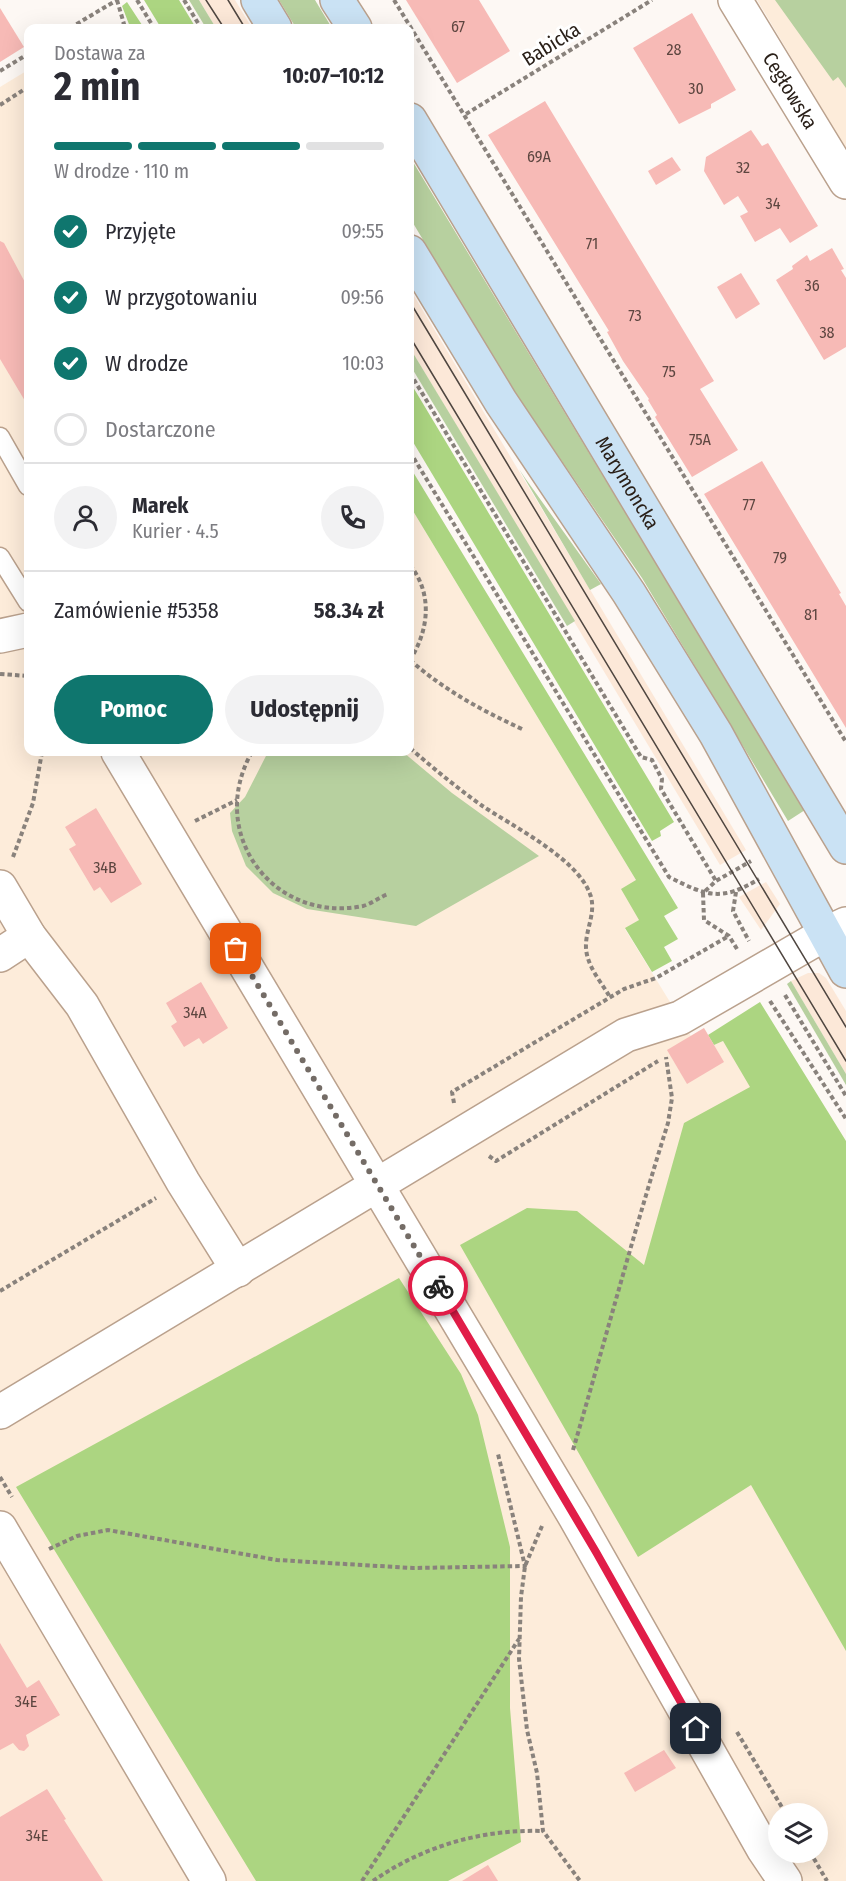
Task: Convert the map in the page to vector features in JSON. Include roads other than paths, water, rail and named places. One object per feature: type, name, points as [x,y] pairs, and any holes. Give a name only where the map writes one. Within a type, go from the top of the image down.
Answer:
[{"type":"main road","points":[[258,0],[273,24]]},
{"type":"main road","points":[[337,0],[352,24]]},
{"type":"main road","name":"Marymoncka","points":[[414,127],[846,847]]},
{"type":"main road","points":[[414,259],[501,402],[629,593],[836,929],[846,971]]},
{"type":"street","name":"Cegłowska","points":[[735,0],[846,182]]},
{"type":"street","points":[[0,636],[24,631]]},
{"type":"street","points":[[120,756],[574,1515],[764,1850],[785,1881]]},
{"type":"street","points":[[1,888],[29,936],[82,1005],[183,1182],[238,1270]]},
{"type":"street","points":[[0,1412],[238,1270],[371,1175],[626,1035],[680,1018],[767,981],[836,929]]},
{"type":"street","points":[[0,955],[29,936]]},
{"type":"street","points":[[0,1528],[209,1881]]},
{"type":"lane","points":[[0,436],[24,479]]},
{"type":"lane","points":[[0,557],[24,596]]},
{"type":"tram line","points":[[206,0],[221,24]]},
{"type":"tram line","points":[[228,0],[243,24]]},
{"type":"tram line","points":[[414,309],[846,1027]]},
{"type":"tram line","points":[[414,344],[846,1061]]}]
